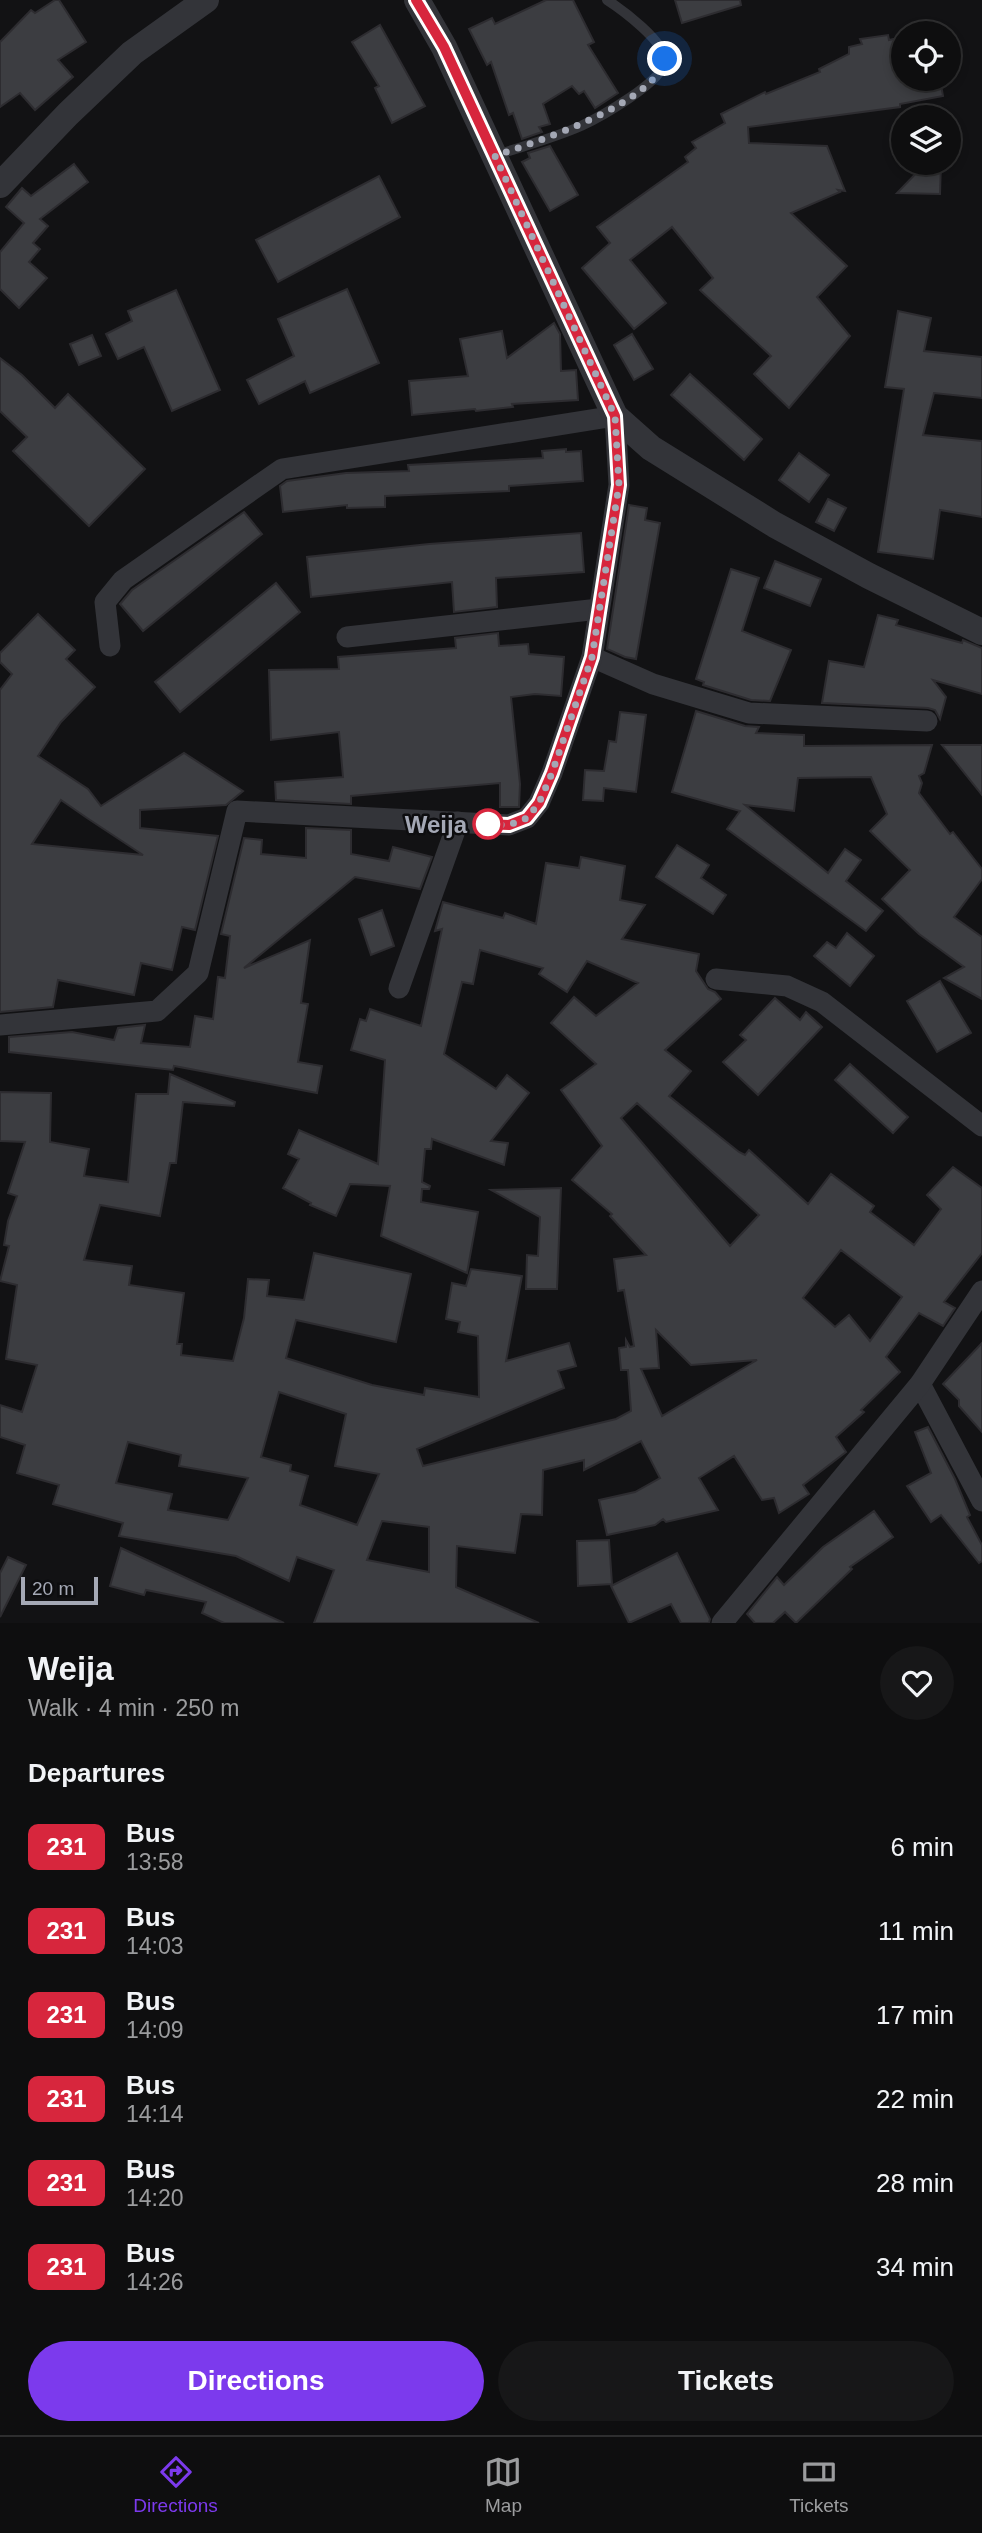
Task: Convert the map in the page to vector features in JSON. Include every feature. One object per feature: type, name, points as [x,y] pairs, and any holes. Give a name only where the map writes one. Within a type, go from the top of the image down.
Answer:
[{"type":"street","points":[[0,185],[68,114],[132,53],[206,0]]},
{"type":"street","points":[[0,1025],[157,1011],[198,974],[237,811],[509,825],[527,818],[539,803],[552,773],[592,657],[619,485],[615,416],[444,47],[416,0]]},
{"type":"street","points":[[615,416],[651,448],[764,518],[869,576],[982,632]]},
{"type":"street","points":[[110,646],[105,602],[122,580],[282,469],[615,416]]},
{"type":"street","points":[[347,637],[599,609]]},
{"type":"street","points":[[592,657],[653,684],[749,713],[927,721]]},
{"type":"street","points":[[399,988],[458,821]]},
{"type":"street","points":[[716,979],[787,986],[822,1002],[982,1126]]},
{"type":"street","points":[[722,1623],[920,1384],[982,1291]]},
{"type":"street","points":[[920,1384],[982,1501]]},
{"type":"lane","points":[[495,156],[581,126],[627,99],[651,81],[663,66],[663,51],[645,29],[607,0]]},
{"type":"building","points":[[59,0],[86,42],[58,60],[73,77],[35,110],[20,93],[0,107],[0,42],[31,10],[35,13]]},
{"type":"building","points":[[546,0],[573,0],[594,42],[588,45],[618,93],[595,108],[584,91],[579,94],[572,86],[543,104],[550,124],[539,127],[542,132],[522,139],[513,113],[509,115],[491,62],[487,65],[469,29],[492,18],[495,24]]},
{"type":"building","points":[[675,0],[740,0],[741,5],[682,23]]},
{"type":"building","points":[[380,25],[425,106],[392,123],[375,88],[379,86],[352,42]]},
{"type":"building","points":[[888,35],[891,40],[891,91],[942,91],[943,96],[891,105],[891,108],[748,127],[749,143],[827,146],[845,191],[838,190],[840,192],[791,213],[847,266],[817,297],[850,336],[789,408],[754,374],[771,356],[700,290],[713,278],[672,227],[630,260],[666,303],[634,329],[582,268],[610,243],[597,227],[688,162],[685,157],[696,148],[692,142],[725,123],[721,114],[765,92],[766,94],[820,72],[819,69],[849,54],[849,47],[862,44],[860,39]]},
{"type":"building","points":[[550,146],[578,195],[550,211],[522,162],[530,158],[528,153]]},
{"type":"building","points":[[74,164],[88,182],[40,219],[48,226],[33,243],[40,249],[29,262],[47,278],[19,308],[0,289],[0,252],[24,223],[6,207],[22,188],[31,196]]},
{"type":"building","points":[[914,175],[941,175],[940,194],[897,193]]},
{"type":"building","points":[[379,176],[400,217],[278,282],[256,240]]},
{"type":"building","points":[[347,289],[379,363],[310,393],[305,381],[259,404],[247,380],[294,356],[278,319]]},
{"type":"building","points":[[176,290],[220,390],[172,411],[144,347],[118,359],[106,334],[132,321],[128,311]]},
{"type":"building","points":[[898,311],[931,318],[924,351],[982,357],[982,398],[934,393],[923,435],[982,441],[982,517],[940,510],[933,559],[878,552],[904,389],[885,387]]},
{"type":"building","points":[[554,323],[560,334],[561,371],[576,370],[578,400],[412,415],[409,381],[468,376],[460,339],[502,331],[507,358]]},
{"type":"building","points":[[632,334],[653,369],[634,380],[614,345]]},
{"type":"building","points":[[92,335],[101,356],[79,365],[70,344]]},
{"type":"building","points":[[0,358],[22,375],[55,408],[68,394],[145,469],[89,526],[13,451],[27,437],[0,411]]},
{"type":"building","points":[[690,374],[762,439],[744,460],[671,395]]},
{"type":"building","points":[[566,449],[566,452],[581,451],[583,481],[509,486],[509,491],[385,496],[385,507],[347,508],[347,505],[283,512],[280,486],[287,481],[346,473],[409,471],[408,465],[543,458],[542,451]]},
{"type":"building","points":[[799,453],[829,475],[809,502],[779,480]]},
{"type":"building","points":[[828,499],[846,508],[834,531],[816,522]]},
{"type":"building","points":[[629,505],[647,508],[645,520],[660,523],[636,659],[607,649]]},
{"type":"building","points":[[244,512],[262,534],[143,631],[120,604],[132,590]]},
{"type":"building","points":[[581,533],[584,572],[496,578],[497,607],[454,612],[452,582],[311,597],[307,557],[429,544]]},
{"type":"building","points":[[775,561],[821,579],[810,606],[764,588]]},
{"type":"building","points":[[731,569],[759,578],[742,631],[791,650],[770,701],[751,700],[703,685],[704,682],[696,679]]},
{"type":"building","points":[[276,583],[300,612],[180,712],[155,682]]},
{"type":"building","points":[[38,614],[75,650],[66,659],[95,687],[61,722],[38,756],[88,789],[101,806],[184,753],[243,791],[226,805],[140,810],[140,828],[218,836],[195,930],[182,927],[172,970],[141,963],[134,995],[58,980],[53,1007],[0,1012],[0,690],[12,674],[0,662],[0,653]],"holes":[[[61,800],[143,855],[32,844]]]},
{"type":"building","points":[[878,615],[898,620],[896,625],[962,643],[963,640],[982,648],[982,694],[933,680],[946,697],[940,719],[935,710],[928,708],[822,703],[829,661],[864,667]]},
{"type":"building","points":[[498,633],[499,646],[528,644],[529,654],[564,657],[561,696],[535,694],[511,697],[520,784],[519,807],[500,807],[500,783],[351,796],[351,804],[276,800],[275,782],[343,777],[339,732],[271,740],[269,670],[339,669],[338,657],[456,648],[455,638]]},
{"type":"building","points":[[696,711],[745,726],[759,727],[756,733],[804,735],[804,746],[932,745],[924,773],[919,776],[922,783],[919,793],[950,834],[953,832],[982,869],[982,879],[954,917],[982,937],[982,999],[944,978],[964,967],[919,934],[882,899],[910,870],[870,831],[887,814],[871,777],[798,778],[794,811],[745,805],[828,873],[845,849],[861,860],[846,881],[883,911],[866,931],[727,829],[740,811],[672,792]]},
{"type":"building","points":[[620,712],[646,715],[636,792],[604,788],[603,801],[583,800],[585,770],[604,771],[609,741],[616,742]]},
{"type":"building","points":[[942,745],[982,745],[982,795]]},
{"type":"building","points":[[306,828],[351,830],[351,854],[389,861],[393,847],[432,857],[420,889],[355,877],[244,968],[310,940],[301,1003],[308,1004],[298,1062],[322,1066],[317,1093],[174,1066],[173,1070],[9,1052],[9,1037],[72,1032],[114,1040],[118,1028],[145,1025],[141,1043],[190,1047],[195,1016],[213,1019],[218,977],[225,978],[230,936],[221,934],[244,838],[262,840],[261,854],[306,858]]},
{"type":"building","points":[[677,845],[709,865],[701,878],[726,895],[713,914],[656,877]]},
{"type":"building","points":[[581,857],[625,866],[620,900],[645,905],[622,939],[699,954],[696,971],[708,989],[721,999],[665,1050],[691,1071],[669,1096],[739,1152],[745,1155],[749,1150],[808,1204],[831,1174],[874,1206],[870,1212],[914,1245],[941,1209],[927,1195],[953,1167],[982,1188],[982,1253],[944,1302],[955,1308],[943,1326],[919,1313],[886,1357],[900,1372],[861,1410],[864,1412],[836,1437],[846,1452],[803,1485],[809,1494],[779,1513],[774,1498],[762,1500],[734,1456],[699,1478],[718,1510],[666,1522],[663,1519],[655,1525],[607,1535],[599,1500],[635,1492],[660,1478],[641,1441],[584,1470],[584,1460],[543,1470],[542,1515],[521,1514],[515,1553],[457,1546],[456,1587],[539,1623],[314,1623],[334,1570],[297,1557],[289,1581],[236,1556],[119,1536],[123,1523],[53,1504],[59,1485],[17,1473],[25,1445],[0,1437],[0,1405],[22,1412],[37,1365],[6,1359],[17,1285],[0,1281],[9,1246],[4,1245],[8,1221],[17,1196],[8,1193],[25,1142],[0,1141],[0,1092],[51,1093],[50,1142],[89,1149],[84,1176],[128,1182],[136,1094],[168,1094],[170,1074],[235,1102],[234,1106],[183,1102],[176,1163],[170,1163],[160,1216],[100,1205],[84,1260],[132,1266],[129,1285],[184,1293],[177,1344],[182,1344],[181,1355],[233,1361],[244,1318],[248,1279],[269,1280],[267,1296],[304,1300],[314,1253],[411,1274],[396,1342],[296,1320],[286,1358],[372,1385],[424,1395],[425,1388],[479,1397],[478,1336],[458,1332],[460,1322],[446,1319],[452,1283],[466,1286],[471,1269],[522,1276],[506,1361],[569,1343],[576,1366],[558,1371],[564,1388],[417,1449],[423,1466],[616,1419],[631,1411],[628,1370],[621,1370],[619,1348],[626,1347],[626,1340],[630,1347],[634,1346],[624,1290],[618,1291],[614,1259],[646,1255],[610,1216],[612,1214],[572,1180],[602,1146],[561,1090],[596,1064],[551,1023],[574,997],[596,1016],[638,983],[587,961],[567,992],[539,974],[543,968],[480,950],[473,984],[462,982],[444,1054],[496,1089],[507,1075],[529,1093],[491,1141],[508,1143],[504,1165],[432,1139],[431,1149],[425,1149],[422,1182],[430,1186],[429,1189],[422,1189],[421,1202],[478,1212],[467,1273],[381,1236],[390,1186],[350,1184],[336,1216],[310,1205],[311,1203],[283,1188],[299,1159],[288,1154],[299,1130],[378,1164],[385,1060],[351,1050],[360,1019],[366,1021],[370,1009],[421,1026],[442,929],[435,931],[443,902],[503,918],[505,913],[536,924],[546,863],[579,868]],"holes":[[[637,1103],[759,1215],[730,1246],[621,1118]],[[841,1250],[902,1297],[870,1341],[849,1315],[835,1327],[803,1298]],[[656,1330],[691,1365],[757,1360],[662,1416],[641,1369],[659,1368]],[[279,1392],[346,1414],[335,1466],[379,1474],[357,1525],[300,1505],[308,1476],[290,1471],[291,1465],[261,1457]],[[128,1442],[181,1455],[179,1466],[248,1478],[228,1520],[168,1510],[172,1494],[116,1483]],[[382,1521],[429,1527],[429,1572],[367,1560]]]},
{"type":"building","points":[[382,910],[394,946],[371,955],[359,919]]},
{"type":"building","points":[[847,933],[874,956],[850,986],[814,956],[827,942],[836,948]]},
{"type":"building","points":[[940,981],[971,1033],[937,1052],[907,1001]]},
{"type":"building","points":[[775,998],[800,1020],[806,1012],[822,1027],[758,1095],[723,1062],[746,1040],[740,1035]]},
{"type":"building","points":[[850,1064],[908,1117],[893,1133],[835,1080]]},
{"type":"building","points":[[561,1188],[557,1289],[526,1289],[527,1255],[538,1256],[540,1217],[491,1190]]},
{"type":"building","points":[[982,1343],[982,1432],[959,1406],[959,1400],[943,1384]]},
{"type":"building","points":[[928,1427],[955,1479],[970,1515],[967,1517],[982,1545],[982,1561],[979,1563],[941,1515],[931,1522],[907,1486],[931,1473],[915,1432]]},
{"type":"building","points":[[874,1511],[893,1537],[850,1567],[852,1569],[796,1623],[785,1612],[773,1623],[755,1623],[747,1614],[777,1577],[784,1585],[823,1547]]},
{"type":"building","points":[[609,1540],[612,1584],[578,1586],[577,1541]]},
{"type":"building","points":[[121,1548],[284,1623],[224,1623],[202,1613],[206,1602],[146,1590],[144,1595],[110,1586]]},
{"type":"building","points":[[677,1553],[710,1619],[709,1623],[681,1623],[671,1604],[629,1623],[611,1586]]},
{"type":"building","points":[[8,1557],[26,1565],[0,1617],[0,1573]]},
{"type":"bus line","name":"231","points":[[416,0],[444,47],[615,416],[619,485],[592,657],[539,803],[527,818],[509,825],[482,824]]},
{"type":"place","name":"Weija","points":[[488,824]]},
{"type":"route","points":[[488,824],[482,824],[509,825],[527,818],[539,803],[552,773],[592,657],[619,485],[615,416],[495,156],[581,126],[627,99],[651,81],[665,59]]}]
